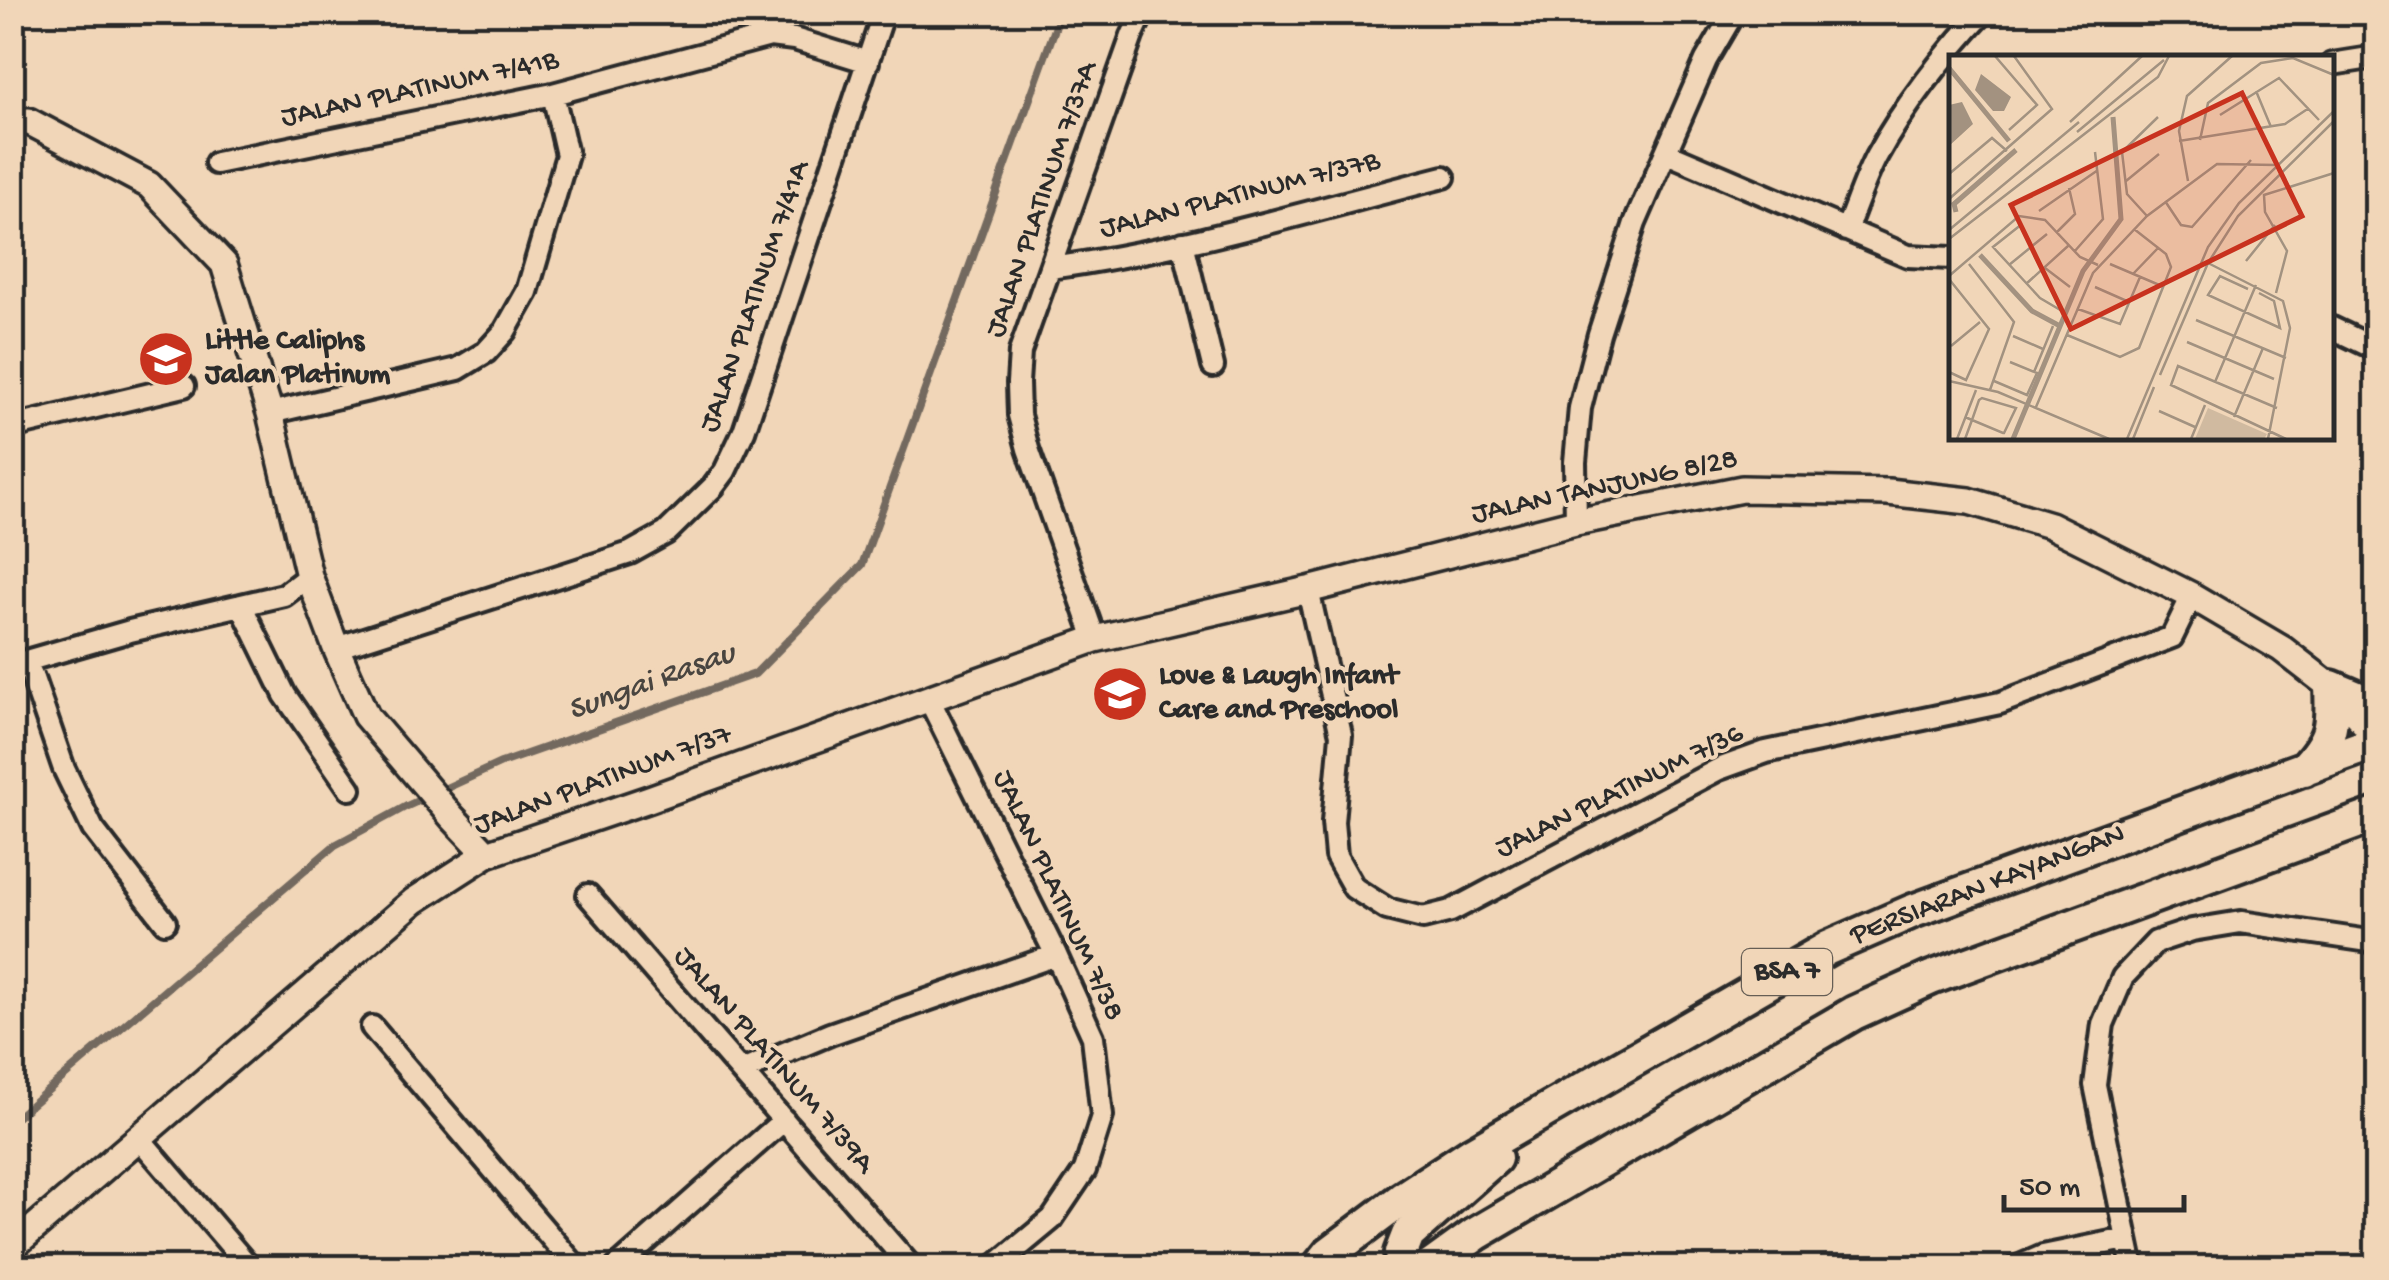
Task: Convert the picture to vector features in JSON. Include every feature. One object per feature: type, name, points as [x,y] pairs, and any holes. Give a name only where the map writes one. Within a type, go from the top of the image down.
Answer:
[{"type":"main road","points":[[2304,769],[2328,735],[2332,719],[2330,687],[2376,706]]},
{"type":"main road","name":"PERSIARAN KAYANGAN","points":[[1318,1268],[1330,1253],[1402,1199],[1474,1152],[1828,948],[1913,911],[2304,769],[2376,739]]},
{"type":"main road","name":"BSA 7","points":[[1429,1268],[1476,1234],[1854,1013],[1931,978],[2376,815]]},
{"type":"main road","points":[[1403,1268],[1401,1252],[1408,1235],[1549,1109]]},
{"type":"main road","points":[[1466,1268],[1476,1234]]},
{"type":"street","name":"JALAN PLATINUM 7/41A","points":[[336,648],[630,553],[666,534],[713,487],[744,431],[884,12]]},
{"type":"street","name":"JALAN PLATINUM 7/37A","points":[[1094,640],[1019,415],[1020,352],[1132,36],[1144,12]]},
{"type":"street","points":[[1576,522],[1575,462],[1580,408],[1599,334],[1635,223],[1706,60],[1734,12]]},
{"type":"street","points":[[1846,230],[1876,158],[1921,89],[1984,12]]},
{"type":"street","name":"JALAN PLATINUM 7/41B","points":[[216,164],[553,94],[770,36],[794,39],[868,62]]},
{"type":"street","points":[[2334,64],[2376,58]]},
{"type":"street","points":[[270,412],[458,369],[486,352],[504,332],[527,292],[566,155],[553,94]]},
{"type":"street","points":[[12,125],[28,121],[150,184],[224,264],[270,412],[309,576],[366,716],[487,854]]},
{"type":"street","points":[[1666,153],[1908,256],[1949,258]]},
{"type":"street","name":"JALAN PLATINUM 7/37B","points":[[1050,268],[1183,242],[1444,177]]},
{"type":"street","points":[[1183,242],[1212,366]]},
{"type":"street","points":[[2334,329],[2376,349]]},
{"type":"street","points":[[12,427],[184,386]]},
{"type":"street","name":"JALAN TANJUNG 8/28","points":[[1094,640],[1576,522],[1742,490],[1888,492],[1969,502],[2050,525],[2192,596],[2282,649],[2330,687],[2376,739]]},
{"type":"street","points":[[165,922],[94,829],[64,770],[20,663],[130,631],[284,596],[309,576]]},
{"type":"street","name":"JALAN PLATINUM 7/36","points":[[1308,590],[1341,734],[1332,822],[1336,856],[1354,888],[1388,910],[1422,918],[1451,911],[1719,770],[1766,752],[2000,702],[2172,636],[2192,596]]},
{"type":"street","points":[[241,605],[285,696],[350,789]]},
{"type":"street","name":"JALAN PLATINUM 7/37","points":[[12,1247],[414,902],[487,854],[1094,640]]},
{"type":"street","name":"JALAN PLATINUM 7/38","points":[[929,699],[1094,1037],[1102,1116],[1085,1170],[1052,1218],[994,1268]]},
{"type":"street","name":"JALAN PLATINUM 7/39A","points":[[588,895],[912,1268]]},
{"type":"street","points":[[2133,1268],[2094,1085],[2103,1024],[2123,977],[2156,942],[2192,930],[2241,922],[2376,942]]},
{"type":"street","points":[[742,1072],[830,1034],[1056,955]]},
{"type":"street","points":[[372,1027],[577,1268]]},
{"type":"street","points":[[616,1268],[784,1120]]},
{"type":"street","points":[[139,1138],[250,1268]]},
{"type":"street","points":[[2015,1268],[2043,1256],[2126,1239]]},
{"type":"waterway","name":"Sungai Rasau","points":[[12,1121],[335,845],[407,806],[501,763],[755,674],[862,565],[1061,12]]},
{"type":"place","name":"Little Caliphs Jalan Platinum","points":[[166,359]]},
{"type":"place","name":"Love & Laugh Infant Care and Preschool","points":[[1120,694]]}]
